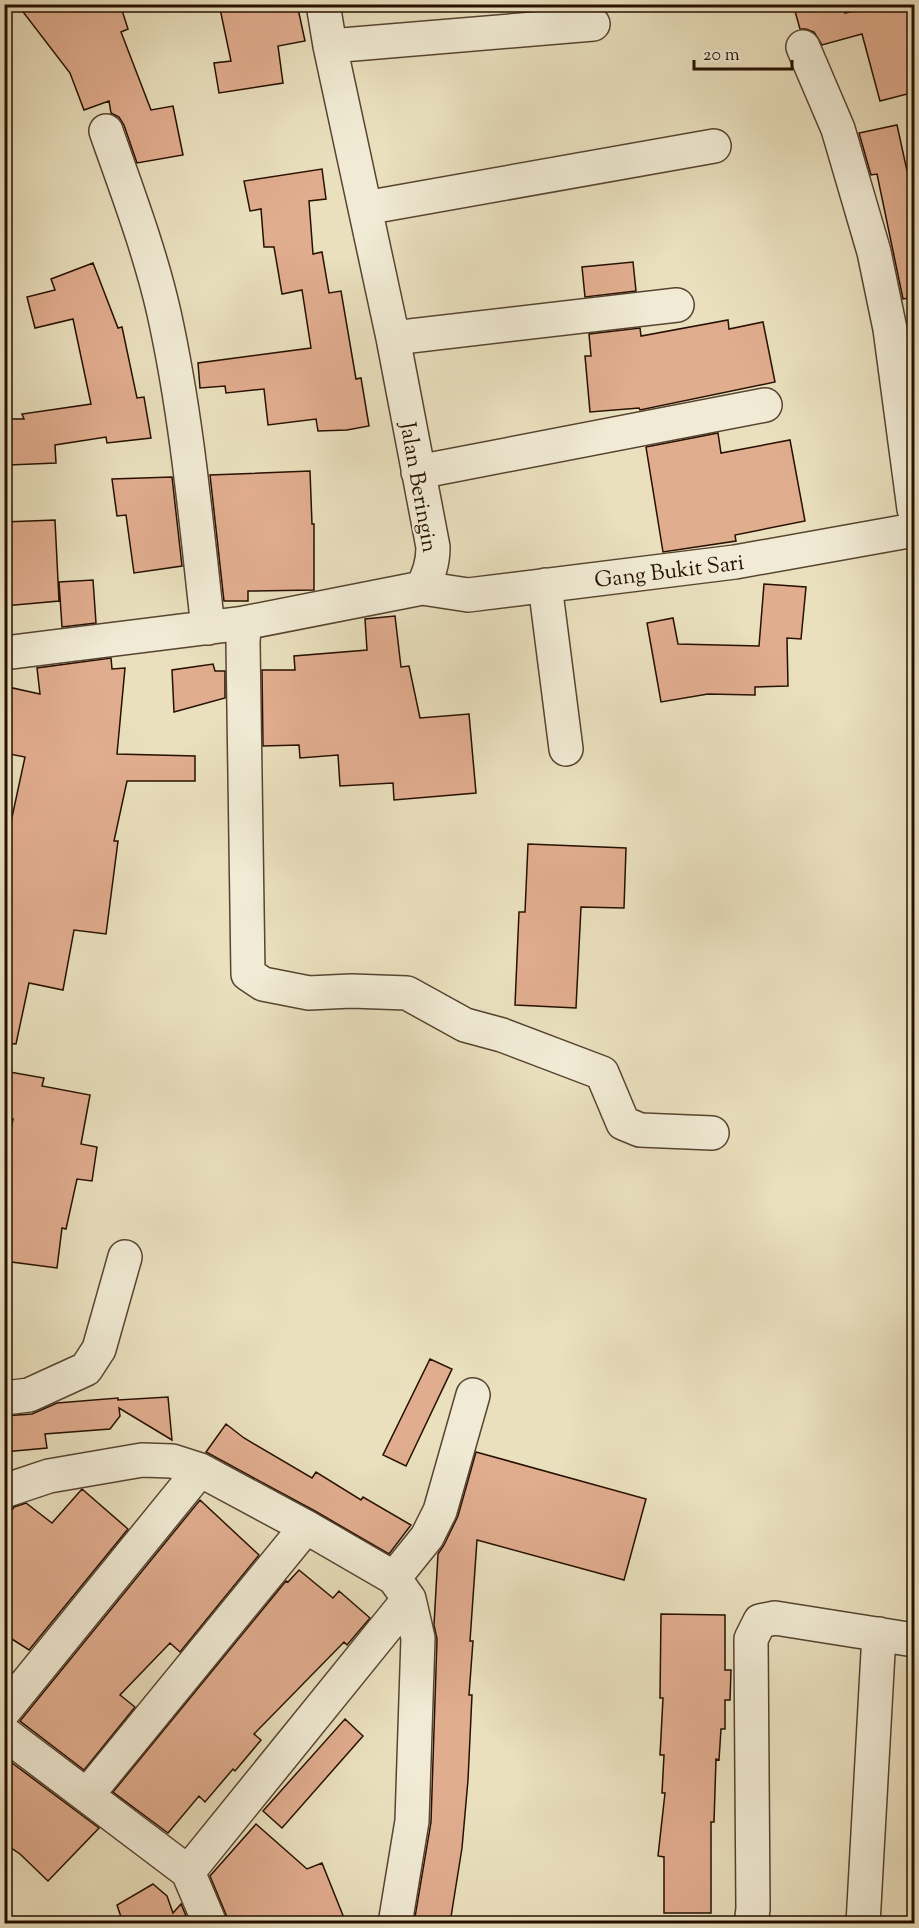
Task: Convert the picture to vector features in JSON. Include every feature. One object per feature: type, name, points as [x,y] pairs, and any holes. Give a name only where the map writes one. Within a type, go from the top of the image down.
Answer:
[{"type":"street","name":"Jalan Beringin","points":[[323,4],[393,338],[433,547],[433,562],[422,588]]},
{"type":"street","points":[[330,46],[593,24]]},
{"type":"street","points":[[803,47],[838,129],[874,252],[890,329],[915,509]]},
{"type":"street","points":[[106,131],[136,215],[163,311],[183,409],[208,628]]},
{"type":"street","points":[[365,208],[714,146]]},
{"type":"street","points":[[393,338],[676,305]]},
{"type":"street","points":[[418,472],[765,405]]},
{"type":"street","name":"Gang Bukit Sari","points":[[422,588],[468,595],[735,562],[915,530]]},
{"type":"street","points":[[545,585],[566,749]]},
{"type":"street","points":[[4,653],[244,623],[422,588]]},
{"type":"street","points":[[244,623],[248,974],[263,984],[309,993],[351,991],[407,993],[465,1025],[502,1035],[602,1073],[623,1123],[640,1130],[712,1133]]},
{"type":"street","points":[[4,1398],[29,1395],[86,1369],[99,1349],[125,1257]]},
{"type":"street","points":[[188,1872],[402,1589],[440,1511],[473,1395]]},
{"type":"street","points":[[5,1491],[49,1476],[142,1460],[172,1461],[200,1470],[306,1527],[402,1589],[418,1638],[412,1821],[395,1923]]},
{"type":"street","points":[[4,1711],[200,1470]]},
{"type":"street","points":[[87,1795],[306,1527]]},
{"type":"street","points":[[751,1923],[753,1909],[751,1639],[760,1621],[775,1618],[915,1640]]},
{"type":"street","points":[[863,1923],[879,1634]]},
{"type":"street","points":[[4,1732],[188,1872],[210,1923]]},
{"type":"building","points":[[17,4],[120,4],[128,29],[121,32],[151,110],[173,106],[183,155],[137,163],[124,125],[119,117],[111,113],[109,101],[84,110],[70,73]]},
{"type":"building","points":[[219,4],[297,4],[305,41],[278,46],[283,83],[219,93],[214,63],[231,61]]},
{"type":"building","points":[[793,4],[843,4],[845,13],[884,4],[915,4],[915,92],[880,101],[862,34],[822,45],[814,32],[800,29]]},
{"type":"building","points":[[897,125],[915,207],[915,297],[903,299],[877,174],[871,175],[859,133]]},
{"type":"building","points":[[322,169],[326,199],[309,201],[313,254],[322,252],[329,293],[341,291],[356,379],[361,378],[369,426],[347,430],[318,431],[316,419],[268,425],[264,389],[226,393],[225,386],[200,388],[198,363],[311,348],[302,290],[282,294],[274,247],[264,247],[261,209],[250,211],[244,181]]},
{"type":"building","points":[[633,262],[636,291],[585,297],[582,267]]},
{"type":"building","points":[[93,263],[118,328],[122,327],[137,398],[144,397],[151,438],[107,443],[106,437],[55,445],[56,463],[9,465],[7,419],[24,419],[22,414],[91,404],[73,319],[35,328],[27,297],[55,290],[51,279]]},
{"type":"building","points":[[728,320],[729,329],[763,322],[775,382],[640,410],[639,408],[590,412],[585,356],[591,356],[589,334],[640,328],[641,336]]},
{"type":"building","points":[[718,433],[721,453],[790,440],[805,521],[735,535],[736,541],[663,552],[646,447]]},
{"type":"building","points":[[310,471],[312,524],[314,524],[314,590],[248,591],[248,601],[224,601],[210,475]]},
{"type":"building","points":[[172,477],[182,566],[134,573],[126,515],[117,516],[112,479]]},
{"type":"building","points":[[55,520],[59,601],[4,606],[4,522]]},
{"type":"building","points":[[93,580],[96,623],[62,627],[59,582]]},
{"type":"building","points":[[764,584],[806,587],[801,639],[787,638],[788,686],[755,687],[755,695],[708,694],[661,702],[647,623],[673,618],[678,644],[759,646]]},
{"type":"building","points":[[395,616],[401,667],[409,666],[420,718],[469,714],[476,793],[394,800],[393,783],[340,786],[338,755],[300,758],[299,745],[263,746],[262,670],[295,670],[294,656],[367,650],[365,619]]},
{"type":"building","points":[[111,658],[112,669],[125,668],[117,754],[195,756],[195,781],[127,781],[114,841],[118,841],[106,934],[74,930],[63,990],[29,983],[16,1044],[4,1043],[4,821],[11,822],[25,757],[4,753],[4,701],[8,687],[40,694],[37,668]]},
{"type":"building","points":[[213,664],[215,671],[225,671],[225,698],[174,712],[172,670]]},
{"type":"building","points":[[528,844],[626,848],[624,908],[581,907],[576,1008],[515,1005],[519,912],[525,912]]},
{"type":"building","points":[[4,1071],[44,1078],[42,1086],[90,1095],[81,1144],[97,1147],[92,1181],[77,1179],[66,1229],[62,1228],[57,1268],[4,1261],[4,1167],[13,1119],[4,1118]]},
{"type":"building","points":[[430,1359],[452,1369],[406,1466],[383,1455]]},
{"type":"building","points":[[168,1397],[172,1440],[119,1408],[120,1416],[110,1429],[45,1434],[47,1448],[4,1452],[4,1416],[32,1414],[57,1403]]},
{"type":"building","points":[[226,1424],[244,1438],[312,1478],[316,1472],[361,1500],[363,1497],[411,1525],[389,1554],[206,1452]]},
{"type":"building","points":[[476,1452],[646,1499],[624,1580],[477,1540],[470,1641],[473,1641],[469,1695],[472,1695],[468,1780],[462,1848],[450,1923],[414,1923],[431,1822],[437,1639],[434,1625],[438,1554],[458,1516]]},
{"type":"building","points":[[82,1489],[128,1529],[29,1650],[4,1634],[4,1521],[14,1507],[26,1503],[52,1523]]},
{"type":"building","points":[[200,1500],[259,1555],[180,1652],[170,1643],[120,1695],[135,1707],[84,1770],[20,1721]]},
{"type":"building","points":[[299,1570],[333,1598],[339,1591],[370,1618],[347,1645],[344,1642],[254,1734],[261,1740],[235,1771],[233,1769],[205,1802],[199,1796],[168,1833],[113,1792],[286,1581],[288,1582]]},
{"type":"building","points":[[661,1614],[725,1615],[725,1670],[731,1670],[730,1700],[725,1700],[725,1729],[721,1729],[719,1760],[716,1759],[714,1822],[711,1822],[711,1913],[664,1913],[664,1857],[658,1856],[665,1793],[662,1793],[664,1755],[660,1755],[663,1698],[660,1698]]},
{"type":"building","points":[[345,1719],[363,1736],[282,1828],[263,1811]]},
{"type":"building","points":[[4,1757],[99,1828],[48,1881],[20,1854],[4,1843]]},
{"type":"building","points":[[256,1824],[307,1869],[322,1863],[346,1923],[228,1923],[210,1876]]},
{"type":"building","points":[[153,1884],[167,1896],[173,1913],[181,1904],[189,1923],[123,1923],[117,1905]]}]
